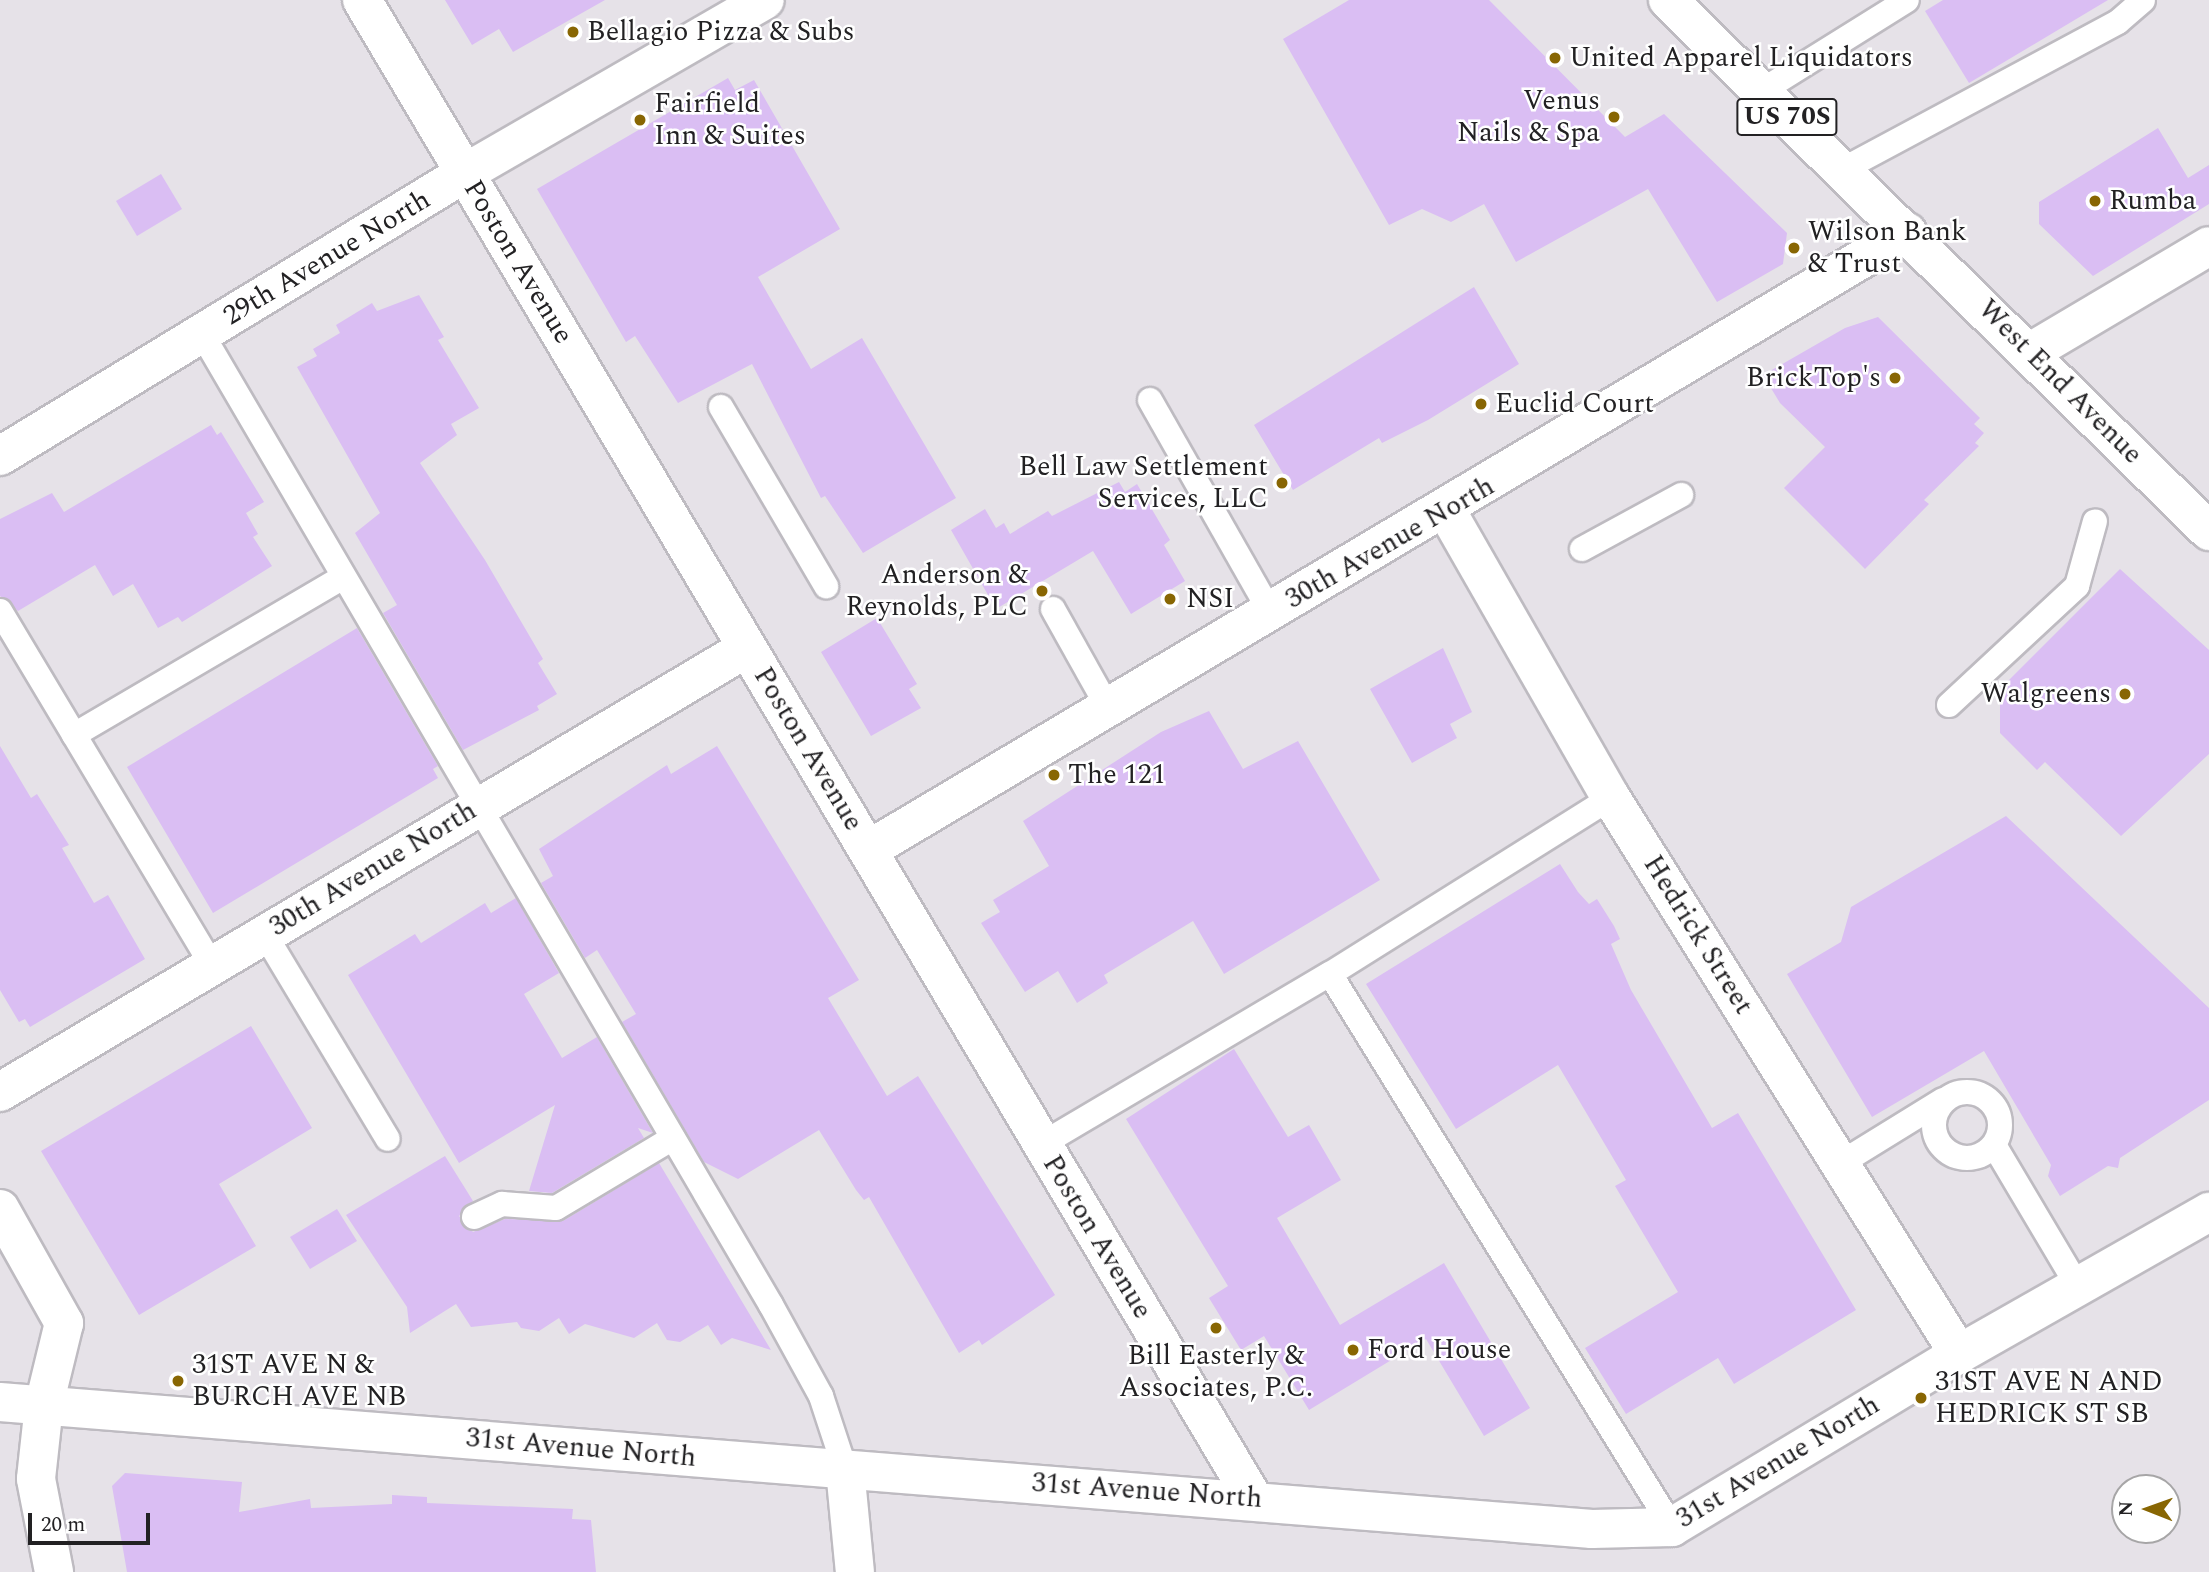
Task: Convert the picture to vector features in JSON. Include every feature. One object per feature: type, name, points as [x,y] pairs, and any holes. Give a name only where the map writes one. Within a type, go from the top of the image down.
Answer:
[{"type":"street","name":"Poston Avenue","points":[[362,0],[1253,1499]]},
{"type":"street","name":"29th Avenue North","points":[[0,456],[465,173],[765,0]]},
{"type":"street","name":"West End Avenue","points":[[1668,0],[2209,531]]},
{"type":"street","name":"30th Avenue North","points":[[869,850],[1446,510],[1907,232]]},
{"type":"street","points":[[2029,353],[2209,246]]},
{"type":"street","name":"Hedrick Street","points":[[1446,510],[1611,798],[1959,1354]]},
{"type":"street","name":"30th Avenue North","points":[[0,1092],[747,648]]},
{"type":"street","points":[[0,1209],[64,1323],[44,1405],[36,1479],[54,1572]]},
{"type":"street","name":"31st Avenue North","points":[[0,1402],[1253,1499],[1592,1529],[1672,1527],[1959,1354],[2209,1212]]},
{"type":"street","points":[[845,1469],[855,1572]]},
{"type":"lane","points":[[1760,92],[1907,0]]},
{"type":"lane","points":[[1842,170],[2118,22],[2143,0]]},
{"type":"lane","points":[[202,334],[821,1396],[845,1469]]},
{"type":"lane","points":[[1150,400],[1271,613]]},
{"type":"lane","points":[[721,407],[826,586]]},
{"type":"lane","points":[[1582,549],[1682,495]]},
{"type":"lane","points":[[1950,705],[2077,586],[2095,521]]},
{"type":"lane","points":[[74,735],[343,578]]},
{"type":"lane","points":[[1053,609],[1109,709]]},
{"type":"lane","points":[[0,611],[212,965]]},
{"type":"lane","points":[[1042,1144],[1330,974],[1611,798]]},
{"type":"lane","points":[[264,933],[388,1139]]},
{"type":"lane","points":[[1330,974],[1672,1527]]},
{"type":"lane","points":[[1841,1163],[1953,1094],[1974,1093],[1990,1101],[2000,1124],[1994,1146],[2077,1285]]},
{"type":"lane","points":[[1953,1094],[1934,1118],[1942,1148],[1968,1159],[1994,1146]]},
{"type":"lane","points":[[474,1217],[502,1204],[556,1208],[673,1139]]},
{"type":"building","points":[[445,0],[605,0],[513,52],[499,29],[472,45]]},
{"type":"building","points":[[1349,0],[1489,0],[1625,137],[1664,114],[1787,233],[1783,264],[1717,302],[1648,189],[1516,262],[1484,204],[1451,222],[1422,209],[1389,225],[1283,39]]},
{"type":"building","points":[[1943,0],[2108,0],[1969,83],[1925,11]]},
{"type":"building","points":[[728,78],[735,90],[754,80],[840,229],[758,277],[811,369],[862,338],[956,498],[863,553],[825,496],[821,498],[752,364],[678,403],[635,336],[626,342],[537,189]]},
{"type":"building","points":[[2158,128],[2188,178],[2209,165],[2209,204],[2093,276],[2039,224],[2039,202]]},
{"type":"building","points":[[161,174],[182,209],[137,236],[116,201]]},
{"type":"building","points":[[1474,287],[1519,364],[1428,420],[1382,443],[1379,438],[1293,490],[1254,425]]},
{"type":"building","points":[[419,295],[444,337],[438,340],[479,408],[451,424],[457,435],[420,463],[485,560],[543,659],[538,663],[557,694],[537,706],[539,710],[463,750],[383,613],[397,605],[355,533],[380,513],[297,367],[317,356],[313,349],[340,333],[336,325],[372,303],[377,311]]},
{"type":"building","points":[[1878,317],[1980,418],[1974,424],[1984,433],[1975,443],[1979,446],[1924,500],[1929,504],[1865,569],[1784,488],[1825,447],[1780,403],[1763,375],[1845,328]]},
{"type":"building","points":[[211,425],[217,435],[221,432],[264,502],[246,513],[258,534],[253,537],[272,566],[182,622],[178,617],[158,628],[133,584],[113,596],[95,565],[18,611],[0,596],[0,519],[52,493],[64,512]]},
{"type":"building","points":[[1119,482],[1125,492],[1137,484],[1170,540],[1164,545],[1185,581],[1131,614],[1093,551],[996,609],[951,530],[985,509],[996,528],[1004,523],[1010,534],[1048,511],[1052,516]]},
{"type":"building","points":[[2120,569],[2209,650],[2209,754],[2121,836],[2045,762],[2037,770],[2000,733],[2000,689]]},
{"type":"building","points":[[877,618],[917,684],[909,689],[921,708],[871,736],[821,652]]},
{"type":"building","points":[[357,628],[438,766],[433,769],[438,778],[213,913],[127,767]]},
{"type":"building","points":[[1443,648],[1472,712],[1450,724],[1457,738],[1412,763],[1370,689]]},
{"type":"building","points":[[1209,711],[1243,769],[1298,741],[1380,880],[1224,974],[1193,921],[1104,975],[1108,983],[1077,1003],[1058,971],[1025,992],[981,923],[1000,912],[993,900],[1049,866],[1023,821],[1161,732]]},
{"type":"building","points":[[0,746],[31,798],[37,794],[69,845],[62,848],[94,903],[108,895],[145,959],[30,1027],[25,1019],[19,1022],[0,990]]},
{"type":"building","points":[[717,746],[859,980],[828,998],[887,1096],[918,1076],[1055,1295],[982,1345],[979,1340],[959,1353],[869,1197],[864,1200],[856,1190],[819,1130],[738,1179],[704,1162],[622,1022],[636,1014],[597,950],[585,958],[541,883],[553,876],[539,849],[667,765],[671,774]]},
{"type":"building","points":[[2006,816],[2209,1008],[2209,1100],[2120,1158],[2118,1168],[2108,1166],[2060,1196],[2048,1176],[2051,1165],[1984,1051],[1872,1117],[1787,974],[1841,942],[1851,907]]},
{"type":"building","points":[[1560,864],[1589,904],[1597,899],[1614,926],[1620,939],[1611,944],[1631,990],[1712,1128],[1738,1113],[1856,1310],[1734,1384],[1718,1358],[1626,1414],[1585,1348],[1678,1292],[1615,1186],[1626,1180],[1558,1065],[1456,1129],[1366,984]]},
{"type":"building","points":[[516,898],[559,973],[524,994],[562,1058],[597,1037],[653,1133],[638,1128],[644,1138],[552,1193],[529,1191],[555,1105],[459,1163],[348,975],[415,934],[421,943],[485,903],[491,913]]},
{"type":"building","points":[[251,1026],[312,1128],[219,1184],[256,1246],[139,1315],[41,1151]]},
{"type":"building","points":[[1234,1049],[1288,1137],[1309,1125],[1341,1180],[1277,1218],[1340,1325],[1444,1263],[1530,1408],[1484,1436],[1426,1339],[1309,1410],[1264,1336],[1241,1350],[1209,1298],[1228,1286],[1126,1119]]},
{"type":"building","points":[[445,1156],[473,1201],[459,1216],[473,1232],[505,1219],[563,1221],[659,1163],[771,1350],[732,1338],[721,1345],[708,1325],[680,1342],[667,1340],[657,1323],[634,1338],[585,1324],[569,1334],[559,1318],[539,1331],[521,1328],[517,1322],[471,1327],[456,1304],[410,1333],[407,1307],[346,1215]]},
{"type":"building","points":[[337,1209],[357,1241],[310,1269],[290,1237]]},
{"type":"building","points":[[125,1473],[242,1482],[239,1512],[310,1499],[311,1508],[392,1504],[392,1495],[427,1497],[427,1503],[573,1509],[572,1519],[591,1520],[596,1572],[127,1572],[112,1486]]},
{"type":"place","name":"Bellagio Pizza & Subs","points":[[573,32]]},
{"type":"place","name":"United Apparel Liquidators","points":[[1555,58]]},
{"type":"place","name":"Venus Nails & Spa","points":[[1614,117]]},
{"type":"place","name":"Fairfield Inn & Suites","points":[[640,120]]},
{"type":"place","name":"Rumba","points":[[2095,201]]},
{"type":"place","name":"Wilson Bank & Trust","points":[[1794,248]]},
{"type":"place","name":"BrickTop's","points":[[1895,378]]},
{"type":"place","name":"Euclid Court","points":[[1481,404]]},
{"type":"place","name":"Bell Law Settlement Services, LLC","points":[[1282,483]]},
{"type":"place","name":"Anderson & Reynolds, PLC","points":[[1042,591]]},
{"type":"place","name":"NSI","points":[[1170,599]]},
{"type":"place","name":"Walgreens","points":[[2125,694]]},
{"type":"place","name":"The 121","points":[[1054,775]]},
{"type":"place","name":"Bill Easterly & Associates, P.C.","points":[[1216,1328]]},
{"type":"place","name":"Ford House","points":[[1353,1350]]},
{"type":"place","name":"31ST AVE N & BURCH AVE NB","points":[[178,1381]]},
{"type":"place","name":"31ST AVE N AND HEDRICK ST SB","points":[[1921,1398]]}]
